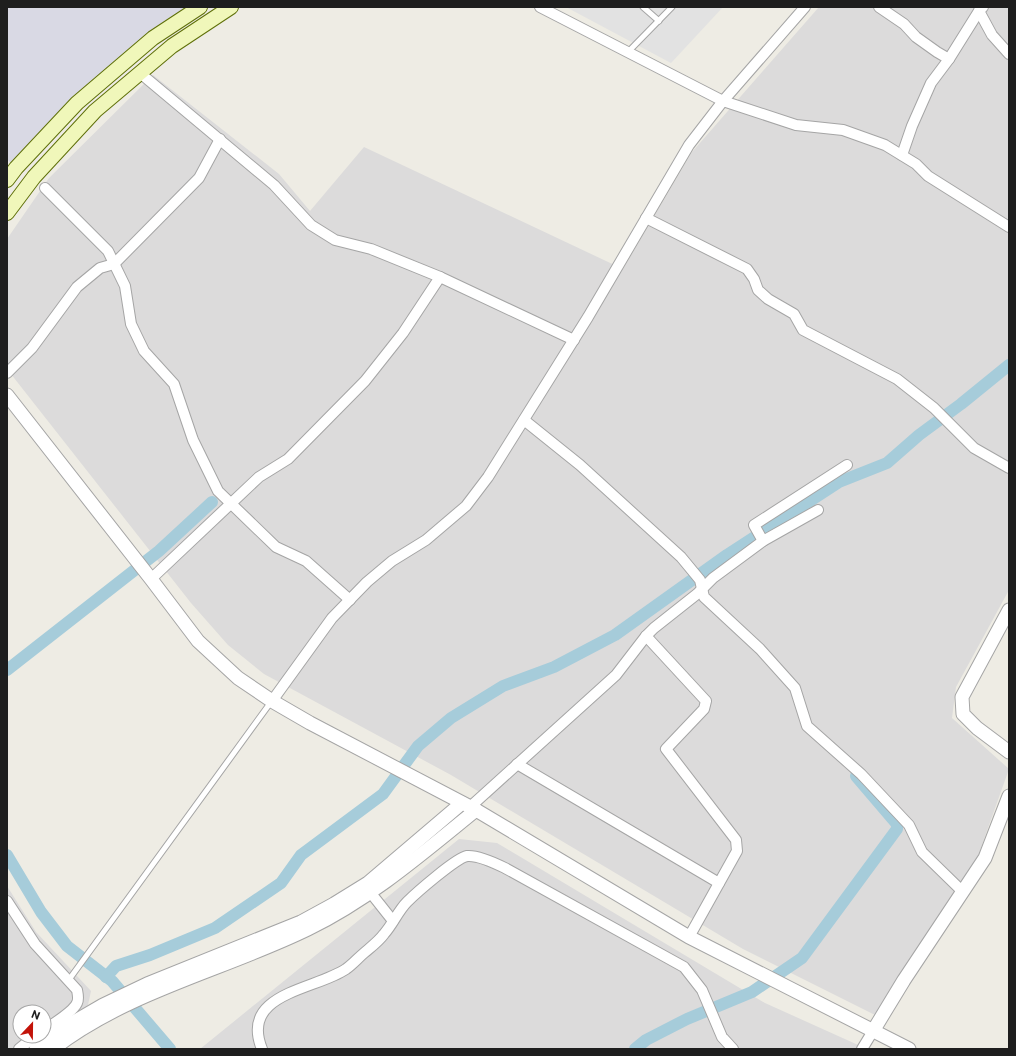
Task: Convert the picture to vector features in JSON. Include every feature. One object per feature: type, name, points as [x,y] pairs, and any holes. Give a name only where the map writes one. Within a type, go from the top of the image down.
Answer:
[{"type":"main road","points":[[7,180],[16,168],[77,103],[153,38],[200,7]]},
{"type":"main road","points":[[7,213],[34,177],[95,112],[172,46],[230,7]]},
{"type":"street","points":[[540,7],[723,101],[796,125],[843,130],[885,144],[916,164],[928,176],[1009,227]]},
{"type":"street","points":[[272,701],[332,618],[367,582],[392,561],[426,540],[466,506],[488,478],[574,340],[689,145],[723,101],[805,7]]},
{"type":"street","points":[[879,7],[904,24],[916,37],[950,59]]},
{"type":"street","points":[[902,155],[912,126],[931,83],[950,59],[981,9]]},
{"type":"street","points":[[981,9],[992,35],[1009,54]]},
{"type":"street","points":[[140,73],[274,184],[311,225],[336,240],[371,249],[440,277],[574,340]]},
{"type":"street","points":[[7,372],[32,348],[77,287],[100,268],[114,264],[199,178],[220,139]]},
{"type":"street","points":[[45,188],[108,251],[125,286],[131,324],[144,351],[174,384],[193,440],[218,491],[276,546],[306,561],[350,600]]},
{"type":"street","points":[[646,218],[747,269],[754,279],[758,290],[768,299],[794,314],[803,330],[897,379],[934,408],[974,448],[1009,468]]},
{"type":"street","points":[[151,578],[260,477],[288,459],[365,381],[403,333],[440,277]]},
{"type":"street","points":[[7,395],[151,578],[198,641],[238,678],[272,701],[310,723],[469,807],[689,937],[909,1049]]},
{"type":"street","points":[[524,420],[580,465],[680,557],[701,585],[704,597],[760,649],[795,688],[807,726],[861,774],[909,826],[922,852],[963,892]]},
{"type":"street","points":[[763,540],[754,525],[847,465]]},
{"type":"street","points":[[150,988],[308,929],[339,913],[394,876],[616,675],[646,636],[701,585],[713,578],[763,540],[818,510]]},
{"type":"street","points":[[1009,610],[962,697],[963,714],[977,728],[1009,752]]},
{"type":"street","points":[[646,636],[706,701],[704,709],[666,748],[736,840],[737,851],[689,937]]},
{"type":"street","points":[[517,764],[719,883]]},
{"type":"street","points":[[862,1049],[904,980],[985,858],[1009,796]]},
{"type":"street","points":[[36,1049],[66,1026],[301,922],[334,904],[368,883],[469,807]]},
{"type":"street","points":[[262,1049],[257,1027],[261,1016],[272,1003],[292,992],[323,981],[346,969],[384,935],[406,902],[453,863],[467,856],[482,858],[505,868],[684,967],[702,990],[722,1037],[733,1049]]},
{"type":"street","points":[[370,892],[393,921]]},
{"type":"street","points":[[7,901],[35,944],[70,978],[77,990],[79,996],[77,1004],[72,1010],[52,1024]]},
{"type":"street","points":[[54,1049],[105,1010]]},
{"type":"lane","points":[[643,7],[659,21]]},
{"type":"lane","points":[[628,52],[672,7]]},
{"type":"lane","points":[[70,978],[272,701]]},
{"type":"shaded area","points":[[7,7],[200,7],[153,38],[16,168],[7,159]]},
{"type":"shaded area","points":[[566,7],[723,7],[671,63]]},
{"type":"shaded area","points":[[819,7],[1009,7],[1009,590],[956,687],[952,718],[1009,769],[978,856],[877,1016],[743,949],[451,775],[264,674],[228,645],[191,603],[7,369],[7,239],[49,178],[153,75],[279,174],[310,211],[364,147],[623,269],[692,152]]},
{"type":"shaded area","points":[[459,839],[497,843],[765,1003],[867,1049],[200,1049]]},
{"type":"shaded area","points":[[7,886],[36,932],[91,991],[88,1005],[52,1032],[52,1004],[12,1004],[12,1044],[37,1044],[30,1049],[7,1049]]},
{"type":"waterway","points":[[106,977],[116,966],[150,955],[215,928],[281,883],[301,855],[383,794],[418,746],[451,718],[503,686],[554,667],[615,635],[727,555],[839,482],[887,463],[919,435],[961,404],[1009,365]]},
{"type":"waterway","points":[[7,670],[159,551],[212,502]]},
{"type":"waterway","points":[[635,1049],[646,1040],[687,1019],[752,992],[802,958],[897,829],[897,824],[856,776]]},
{"type":"waterway","points":[[7,855],[41,912],[67,946],[112,981],[170,1049]]}]
